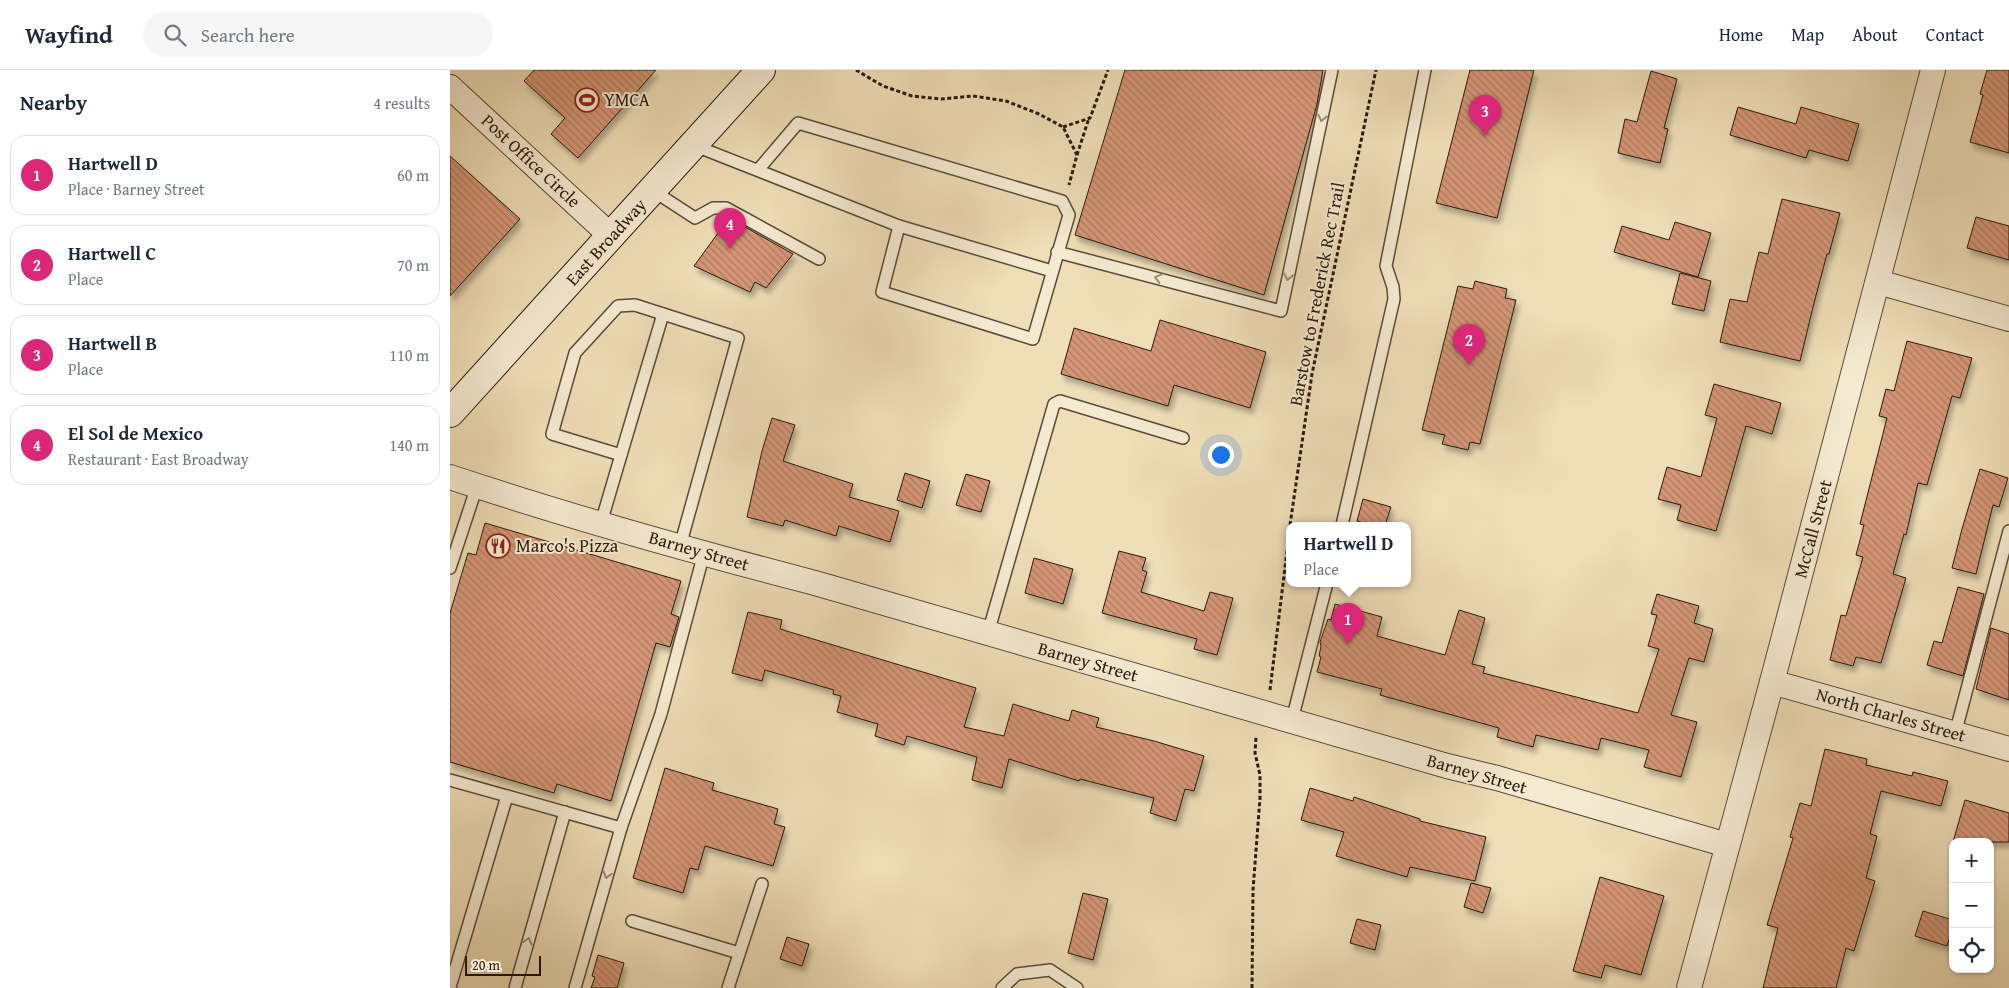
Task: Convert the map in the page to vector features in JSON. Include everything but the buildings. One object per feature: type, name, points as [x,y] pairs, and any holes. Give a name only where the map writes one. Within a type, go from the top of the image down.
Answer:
[{"type":"main road","name":"East Broadway","points":[[450,413],[761,70]]},
{"type":"street","name":"McCall Street","points":[[1689,988],[1772,682],[1933,70]]},
{"type":"street","name":"Post Office Circle","points":[[450,87],[611,236]]},
{"type":"street","points":[[1878,282],[2009,319]]},
{"type":"street","name":"Barney Street","points":[[450,477],[704,553],[815,583],[1727,845]]},
{"type":"street","name":"North Charles Street","points":[[1772,682],[2009,749]]},
{"type":"lane","points":[[1057,252],[1281,311],[1332,70]]},
{"type":"lane","points":[[1343,522],[1394,299],[1393,287],[1386,266],[1425,70]]},
{"type":"lane","points":[[758,170],[798,123],[1062,201],[1069,215],[1033,339],[882,292],[899,226]]},
{"type":"lane","points":[[693,145],[899,226],[1052,271]]},
{"type":"lane","points":[[652,190],[695,218],[713,208],[726,208],[819,259]]},
{"type":"lane","points":[[621,455],[552,434],[575,353],[618,306],[635,305],[738,338],[680,546]]},
{"type":"lane","points":[[601,523],[663,314]]},
{"type":"lane","points":[[988,633],[1054,404],[1060,401],[1183,438]]},
{"type":"lane","points":[[450,566],[477,486]]},
{"type":"lane","points":[[1955,734],[2009,531]]},
{"type":"lane","points":[[575,988],[621,828],[661,714],[704,553]]},
{"type":"lane","points":[[1292,720],[1326,587]]},
{"type":"lane","points":[[450,780],[621,828]]},
{"type":"lane","points":[[450,987],[507,796]]},
{"type":"lane","points":[[515,988],[565,812]]},
{"type":"lane","points":[[728,988],[762,884]]},
{"type":"lane","points":[[632,921],[739,954]]},
{"type":"lane","points":[[1002,988],[1017,974],[1050,970],[1076,988]]},
{"type":"path","points":[[856,70],[883,86],[912,96],[941,99],[973,96],[1006,101],[1039,114],[1063,127],[1077,155]]},
{"type":"path","points":[[1073,191],[1068,183],[1089,118],[1108,70]]},
{"type":"path","name":"Barstow to Frederick Rec Trail","points":[[1290,522],[1312,374],[1376,70]]},
{"type":"path","points":[[1063,127],[1089,118]]},
{"type":"path","points":[[1267,698],[1271,683],[1286,560]]},
{"type":"path","points":[[1252,988],[1253,890],[1260,798],[1260,775],[1255,753],[1257,734]]},
{"type":"place","name":"YMCA","points":[[587,100]]},
{"type":"place","name":"Hartwell B","points":[[1485,136]]},
{"type":"place","name":"El Sol de Mexico","points":[[730,249]]},
{"type":"place","name":"Hartwell C","points":[[1469,365]]},
{"type":"place","name":"Marco's Pizza","points":[[498,546]]},
{"type":"place","name":"Hartwell D","points":[[1348,644]]}]
